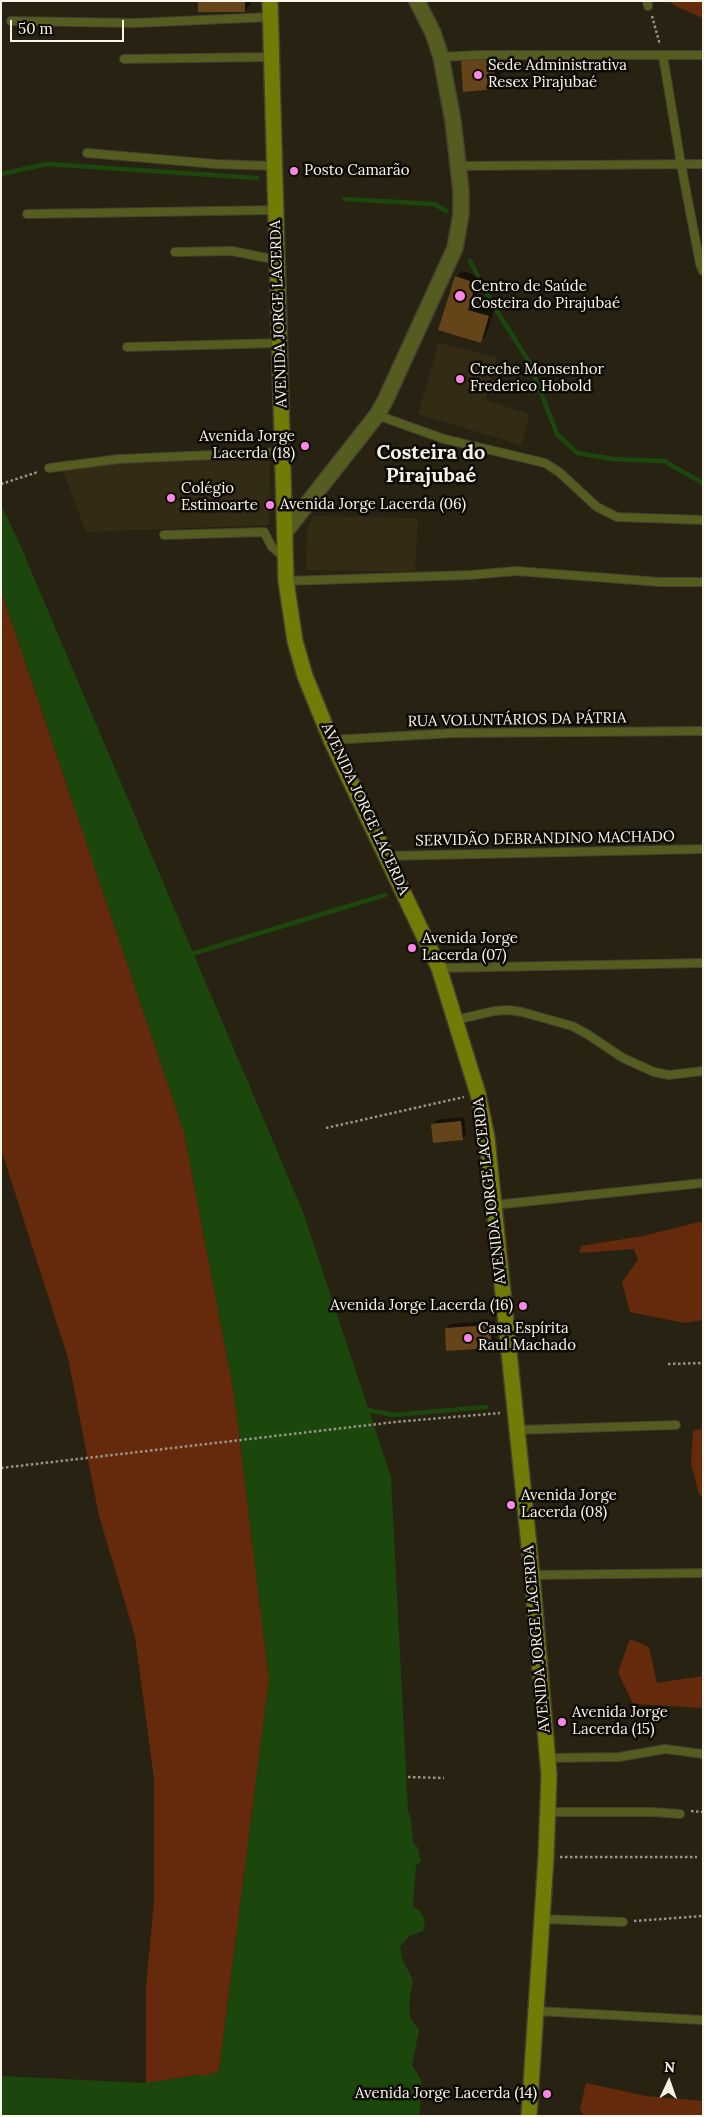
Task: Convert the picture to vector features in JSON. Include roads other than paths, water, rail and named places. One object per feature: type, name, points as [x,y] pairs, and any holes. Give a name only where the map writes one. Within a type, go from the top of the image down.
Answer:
[{"type":"main road","name":"AVENIDA JORGE LACERDA","points":[[270,1],[285,558],[286,581],[295,641],[308,684],[331,740],[438,968],[478,1094],[486,1138],[532,1575],[548,1758],[549,1812],[529,2116]]},
{"type":"street","points":[[285,532],[377,414],[385,401],[455,248],[461,214],[459,166],[441,57],[426,17],[416,1]]},
{"type":"lane","points":[[11,21],[135,23],[270,17]]},
{"type":"lane","points":[[441,57],[478,54],[703,55]]},
{"type":"lane","points":[[663,56],[681,164],[702,267]]},
{"type":"lane","points":[[124,59],[271,57]]},
{"type":"lane","points":[[87,153],[216,164],[274,166]]},
{"type":"lane","points":[[459,166],[703,164]]},
{"type":"lane","points":[[27,214],[276,210]]},
{"type":"lane","points":[[175,252],[232,251],[277,260]]},
{"type":"lane","points":[[127,347],[280,343]]},
{"type":"lane","points":[[377,414],[444,438],[545,463],[559,472],[597,507],[617,517],[703,520]]},
{"type":"lane","points":[[49,468],[119,459],[283,452]]},
{"type":"lane","points":[[164,535],[264,532],[272,548],[285,558]]},
{"type":"lane","points":[[286,581],[470,575],[516,571],[660,582],[703,582]]},
{"type":"lane","name":"RUA VOLUNTÁRIOS DA PÁTRIA","points":[[331,740],[455,733],[703,731]]},
{"type":"lane","name":"SERVIDÃO DEBRANDINO MACHADO","points":[[387,856],[703,849]]},
{"type":"lane","points":[[438,968],[703,963]]},
{"type":"lane","points":[[456,1020],[494,1010],[522,1012],[572,1026],[623,1058],[654,1072],[669,1074],[703,1071]]},
{"type":"lane","points":[[494,1205],[703,1183]]},
{"type":"lane","points":[[516,1430],[676,1425]]},
{"type":"lane","points":[[532,1575],[703,1573]]},
{"type":"lane","points":[[548,1758],[620,1756],[665,1749],[703,1754]]},
{"type":"lane","points":[[549,1812],[652,1812],[680,1814]]},
{"type":"lane","points":[[542,1919],[623,1922]]},
{"type":"lane","points":[[537,2011],[703,2020]]},
{"type":"waterway","points":[[1,174],[47,164],[257,178]]},
{"type":"waterway","points":[[344,199],[434,204],[446,211]]},
{"type":"waterway","points":[[470,261],[492,303],[529,362],[557,434],[577,453],[613,459],[664,461],[703,483]]},
{"type":"waterway","points":[[188,955],[385,895]]},
{"type":"waterway","points":[[364,1409],[393,1415],[486,1407]]},
{"type":"place","name":"Sede Administrativa Resex Pirajubaé","points":[[478,75]]},
{"type":"place","name":"Posto Camarão","points":[[294,171]]},
{"type":"place","name":"Centro de Saúde Costeira do Pirajubaé","points":[[460,296]]},
{"type":"place","name":"Creche Monsenhor Frederico Hobold","points":[[460,379]]},
{"type":"place","name":"Avenida Jorge Lacerda (18)","points":[[305,446]]},
{"type":"place","name":"Colégio Estimoarte","points":[[171,498]]},
{"type":"place","name":"Avenida Jorge Lacerda (06)","points":[[270,505]]},
{"type":"place","name":"Avenida Jorge Lacerda (07)","points":[[412,948]]},
{"type":"place","name":"Avenida Jorge Lacerda (16)","points":[[523,1306]]},
{"type":"place","name":"Casa Espírita Raul Machado","points":[[468,1338]]},
{"type":"place","name":"Avenida Jorge Lacerda (08)","points":[[511,1505]]},
{"type":"place","name":"Avenida Jorge Lacerda (15)","points":[[562,1722]]},
{"type":"place","name":"Avenida Jorge Lacerda (14)","points":[[547,2094]]},
{"type":"district","name":"Costeira do Pirajubaé","points":[[431,464]]}]
